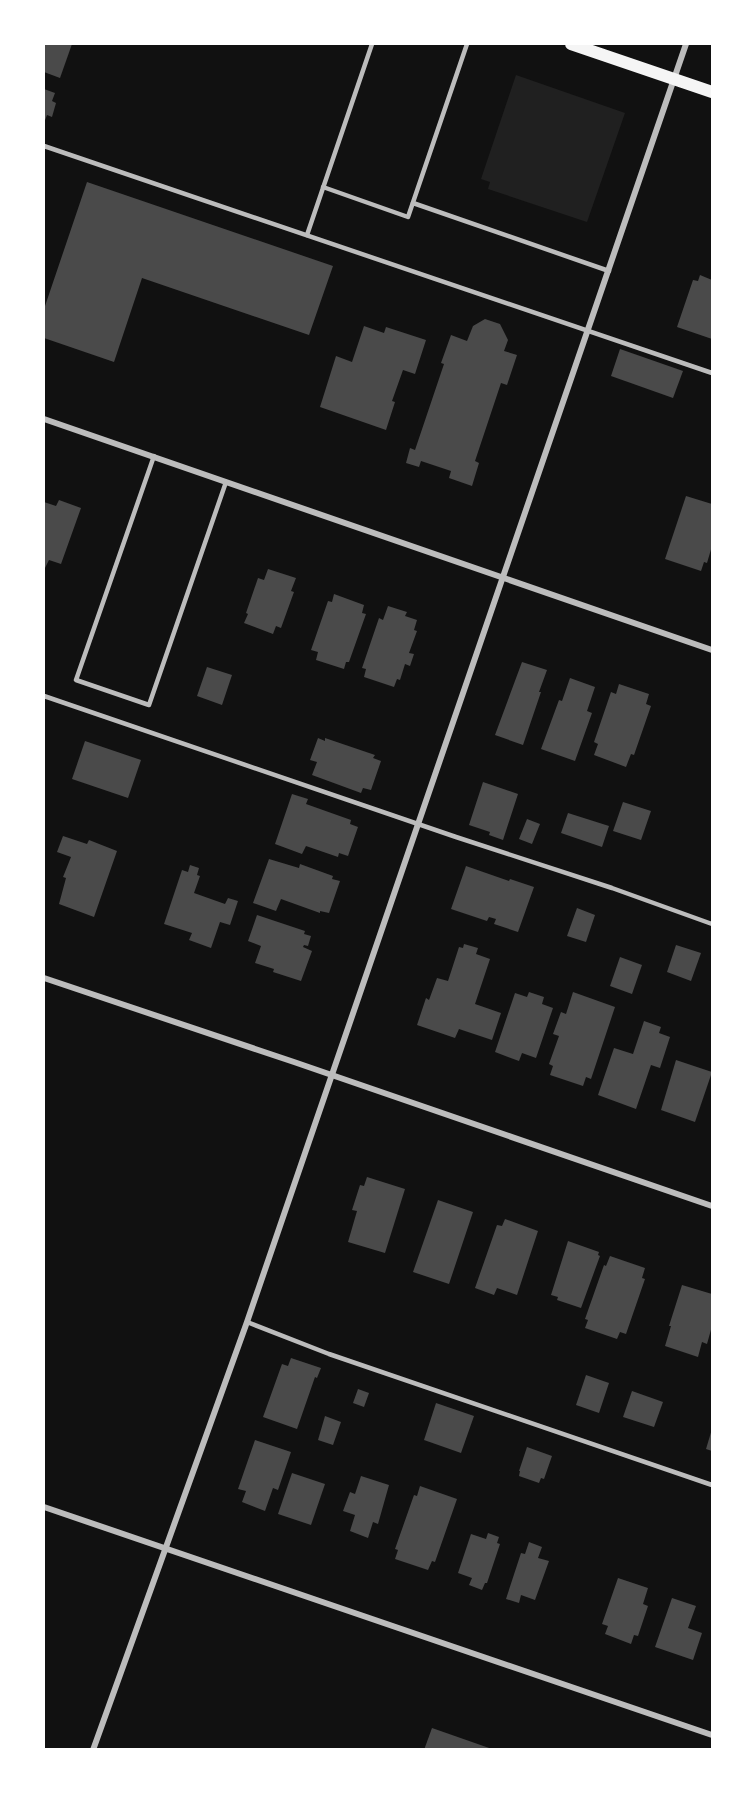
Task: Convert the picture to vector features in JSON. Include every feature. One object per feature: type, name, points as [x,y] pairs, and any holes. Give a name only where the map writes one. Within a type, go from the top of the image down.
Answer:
[{"type":"main road","points":[[571,44],[712,92]]},
{"type":"street","points":[[93,1749],[247,1322],[333,1075],[686,44]]},
{"type":"street","points":[[44,419],[712,650]]},
{"type":"street","points":[[44,978],[712,1206]]},
{"type":"street","points":[[44,1508],[712,1735]]},
{"type":"lane","points":[[307,236],[372,44]]},
{"type":"lane","points":[[323,187],[408,217],[467,44]]},
{"type":"lane","points":[[44,146],[712,373]]},
{"type":"lane","points":[[413,203],[609,270]]},
{"type":"lane","points":[[154,456],[76,680],[149,705],[226,481]]},
{"type":"lane","points":[[44,696],[712,924]]},
{"type":"lane","points":[[247,1322],[329,1354],[712,1485]]},
{"type":"shaded area","points":[[516,75],[625,113],[587,222],[488,189],[490,182],[481,179]]},
{"type":"building","points":[[44,44],[72,44],[60,78],[44,72]]},
{"type":"building","points":[[44,89],[55,93],[52,101],[56,103],[52,117],[47,115],[44,123]]},
{"type":"building","points":[[87,182],[333,266],[309,335],[142,278],[114,362],[44,338],[44,309]]},
{"type":"building","points":[[700,275],[712,280],[712,339],[677,327],[693,280],[698,281]]},
{"type":"building","points":[[485,319],[500,324],[508,340],[504,351],[517,355],[507,385],[501,383],[475,461],[479,463],[472,486],[449,478],[451,471],[421,461],[419,467],[406,463],[410,448],[415,450],[444,364],[441,363],[451,335],[467,341],[473,326]]},
{"type":"building","points":[[364,326],[384,333],[386,327],[426,340],[415,374],[403,370],[392,401],[395,402],[386,430],[320,407],[336,356],[352,362]]},
{"type":"building","points":[[620,349],[683,371],[673,398],[611,376]]},
{"type":"building","points":[[686,496],[712,504],[712,546],[707,563],[704,562],[701,571],[665,559]]},
{"type":"building","points":[[59,500],[81,508],[61,564],[49,560],[44,568],[44,502],[56,506]]},
{"type":"building","points":[[268,569],[296,578],[291,591],[294,592],[281,628],[276,626],[273,634],[244,623],[258,578],[264,580]]},
{"type":"building","points":[[334,594],[364,605],[362,613],[366,614],[349,662],[346,662],[344,669],[316,660],[318,652],[311,650],[328,601],[332,602]]},
{"type":"building","points":[[388,606],[407,612],[405,616],[417,620],[414,630],[417,631],[409,653],[414,654],[410,666],[405,664],[400,680],[397,679],[394,687],[364,677],[366,669],[362,668],[379,618],[383,620]]},
{"type":"building","points":[[522,662],[547,670],[523,745],[495,735]]},
{"type":"building","points":[[207,667],[232,675],[222,705],[197,696]]},
{"type":"building","points":[[570,678],[595,687],[587,711],[592,713],[575,761],[541,749],[559,700],[562,701]]},
{"type":"building","points":[[619,684],[649,694],[646,704],[651,706],[634,755],[631,754],[626,767],[594,755],[598,744],[594,742],[611,692],[616,694]]},
{"type":"building","points":[[318,738],[325,741],[325,738],[375,755],[373,758],[381,761],[371,790],[363,788],[361,793],[312,775],[317,762],[310,760]]},
{"type":"building","points":[[85,741],[141,760],[128,798],[72,779]]},
{"type":"building","points":[[483,782],[518,794],[503,840],[489,835],[490,832],[469,825]]},
{"type":"building","points":[[292,794],[308,799],[306,804],[351,820],[350,824],[358,827],[348,856],[339,853],[338,857],[306,846],[302,854],[275,844]]},
{"type":"building","points":[[623,802],[651,811],[641,840],[613,831]]},
{"type":"building","points":[[568,813],[609,826],[602,847],[561,833]]},
{"type":"building","points":[[527,819],[540,824],[532,844],[519,839]]},
{"type":"building","points":[[63,836],[87,844],[89,840],[117,851],[94,917],[59,904],[66,878],[63,877],[71,857],[57,852]]},
{"type":"building","points":[[269,859],[299,868],[300,864],[333,876],[332,879],[340,881],[329,913],[320,911],[320,913],[281,899],[276,911],[253,903]]},
{"type":"building","points":[[190,865],[199,868],[197,875],[200,876],[194,893],[225,904],[228,898],[238,901],[230,925],[220,922],[211,948],[189,940],[192,933],[164,924],[182,870],[188,872]]},
{"type":"building","points":[[466,866],[534,887],[518,932],[494,924],[496,919],[489,917],[487,921],[451,909]]},
{"type":"building","points":[[577,908],[595,915],[586,942],[567,936]]},
{"type":"building","points":[[257,915],[305,931],[304,934],[311,936],[308,946],[303,947],[312,951],[301,981],[273,972],[274,969],[255,963],[261,946],[248,941]]},
{"type":"building","points":[[464,944],[478,948],[476,954],[490,959],[475,1004],[501,1013],[492,1040],[459,1029],[455,1038],[417,1025],[426,998],[429,1000],[437,978],[448,981],[459,947],[463,948]]},
{"type":"building","points":[[676,945],[701,953],[691,981],[667,972]]},
{"type":"building","points":[[620,957],[642,965],[632,994],[610,986]]},
{"type":"building","points":[[529,992],[544,997],[542,1004],[553,1008],[536,1058],[522,1053],[519,1061],[495,1052],[515,993],[527,997]]},
{"type":"building","points":[[573,992],[615,1007],[591,1079],[586,1077],[583,1086],[550,1075],[553,1066],[549,1064],[559,1036],[553,1034],[561,1012],[566,1014]]},
{"type":"building","points":[[644,1021],[661,1027],[659,1033],[670,1037],[660,1068],[651,1065],[636,1109],[598,1095],[614,1048],[633,1054]]},
{"type":"building","points":[[676,1060],[712,1072],[695,1122],[661,1110]]},
{"type":"building","points":[[367,1177],[405,1189],[385,1253],[348,1242],[357,1211],[352,1210],[360,1185],[364,1186]]},
{"type":"building","points":[[438,1200],[473,1212],[449,1284],[413,1272]]},
{"type":"building","points":[[505,1219],[538,1231],[517,1295],[497,1288],[494,1295],[475,1288],[497,1225],[502,1226]]},
{"type":"building","points":[[568,1241],[599,1252],[600,1256],[581,1308],[557,1300],[558,1297],[551,1295]]},
{"type":"building","points":[[610,1256],[645,1268],[642,1278],[645,1279],[626,1334],[620,1332],[617,1339],[585,1328],[588,1320],[585,1319],[604,1265],[606,1266]]},
{"type":"building","points":[[682,1285],[712,1294],[712,1326],[707,1344],[702,1342],[698,1357],[665,1346]]},
{"type":"building","points":[[291,1358],[321,1368],[317,1378],[315,1377],[297,1429],[263,1417],[282,1364],[288,1366]]},
{"type":"building","points":[[586,1375],[609,1383],[599,1413],[576,1405]]},
{"type":"building","points":[[358,1389],[369,1393],[364,1407],[353,1403]]},
{"type":"building","points":[[632,1391],[663,1402],[654,1427],[623,1417]]},
{"type":"building","points":[[436,1403],[474,1416],[461,1453],[424,1440]]},
{"type":"building","points":[[325,1416],[341,1422],[333,1445],[318,1440]]},
{"type":"building","points":[[712,1429],[712,1451],[706,1449]]},
{"type":"building","points":[[255,1440],[291,1452],[278,1490],[273,1488],[265,1511],[242,1502],[246,1491],[238,1489]]},
{"type":"building","points":[[527,1447],[552,1456],[544,1479],[541,1478],[539,1483],[519,1476]]},
{"type":"building","points":[[292,1473],[325,1484],[311,1525],[278,1514]]},
{"type":"building","points":[[361,1476],[389,1485],[378,1524],[373,1522],[368,1538],[350,1531],[355,1515],[343,1511],[350,1492],[355,1494]]},
{"type":"building","points":[[420,1486],[457,1499],[435,1562],[432,1561],[428,1570],[395,1559],[398,1550],[395,1549],[414,1495],[417,1496]]},
{"type":"building","points":[[488,1533],[499,1537],[497,1543],[500,1544],[487,1583],[482,1590],[469,1585],[472,1578],[458,1573],[471,1534],[486,1539]]},
{"type":"building","points":[[529,1542],[542,1547],[538,1558],[549,1561],[535,1600],[521,1595],[519,1603],[506,1599],[521,1553],[525,1554]]},
{"type":"building","points":[[618,1578],[648,1588],[643,1604],[648,1606],[638,1636],[634,1635],[631,1644],[605,1634],[608,1626],[602,1624]]},
{"type":"building","points":[[672,1598],[696,1606],[688,1628],[702,1633],[693,1660],[655,1647]]},
{"type":"building","points":[[432,1728],[492,1749],[492,1750],[424,1750]]}]
